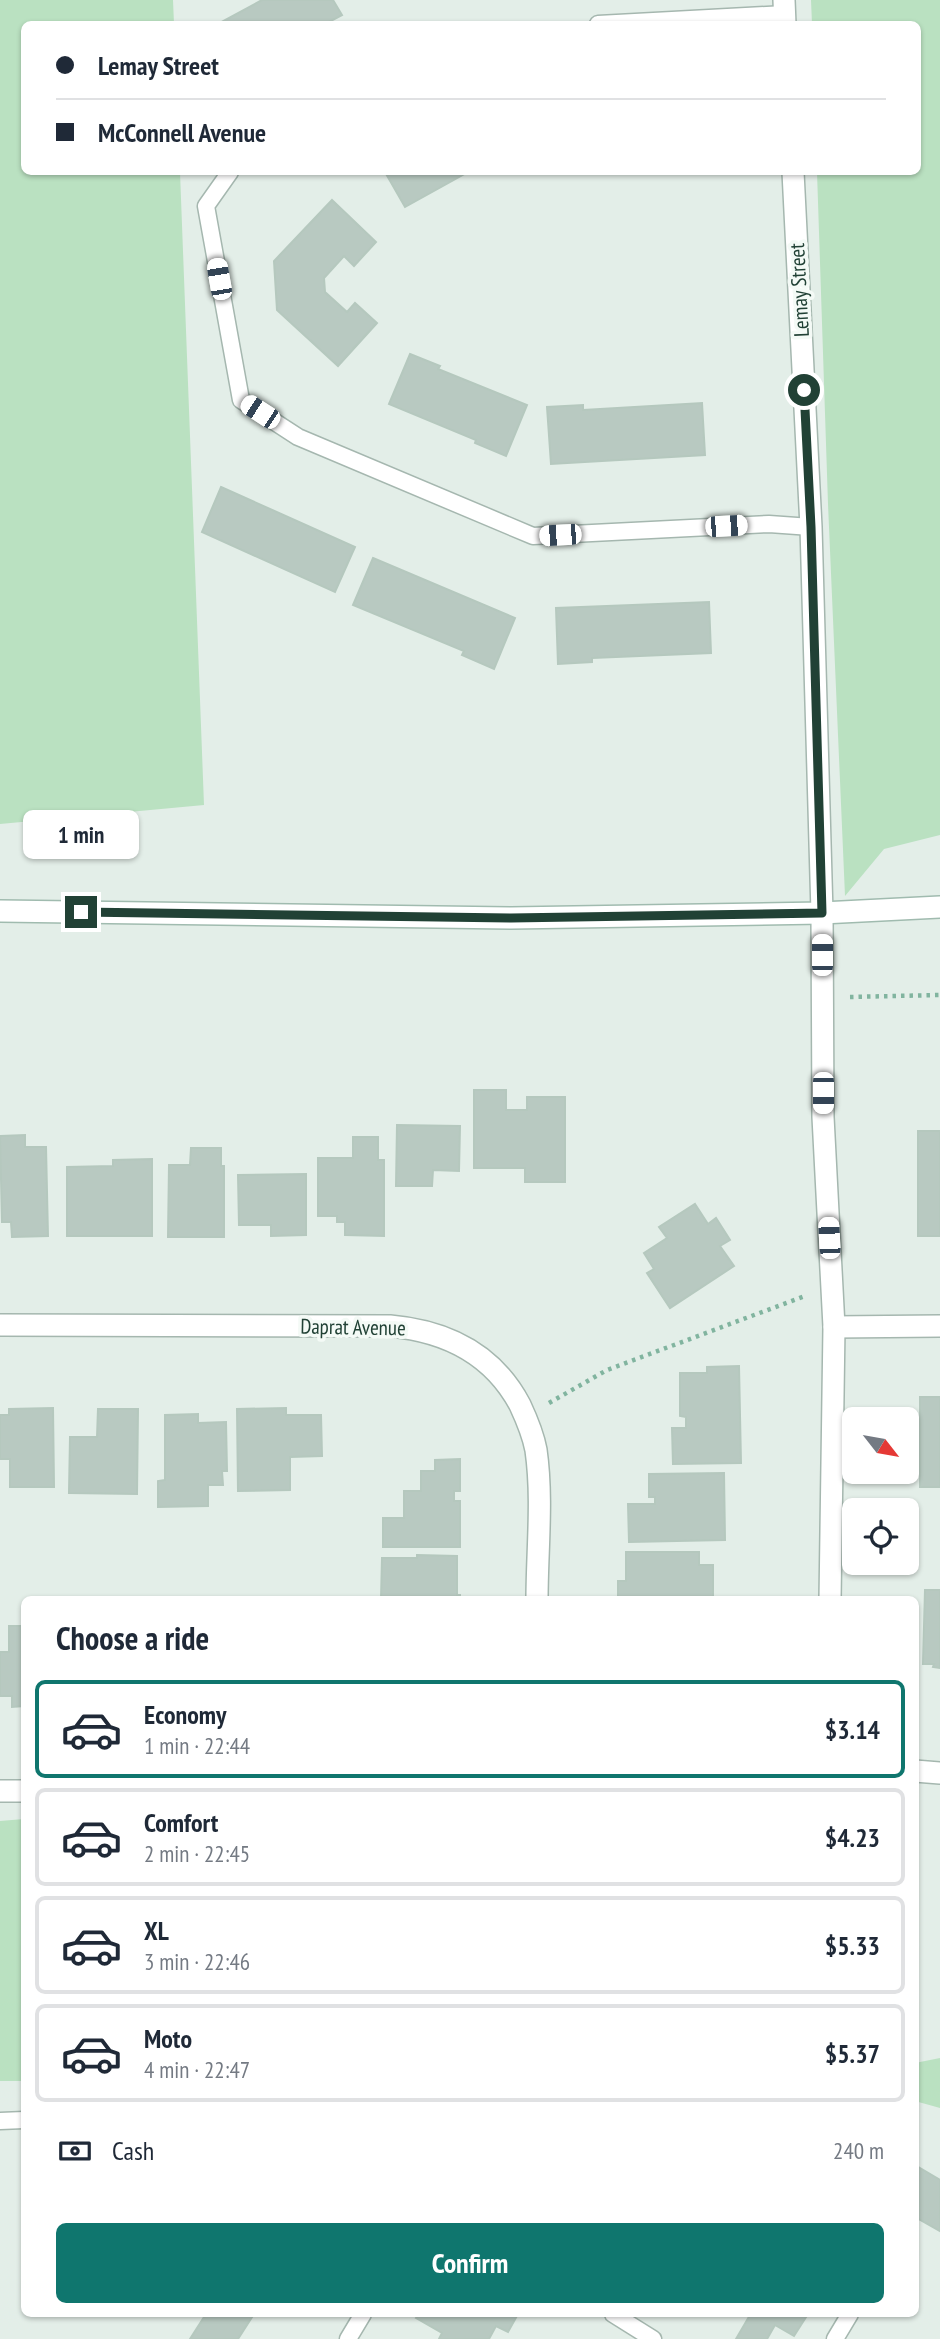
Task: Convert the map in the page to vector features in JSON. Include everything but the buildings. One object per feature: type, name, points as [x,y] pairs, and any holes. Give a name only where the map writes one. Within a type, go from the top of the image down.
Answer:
[{"type":"street","name":"Lemay Street","points":[[793,175],[811,527],[822,913],[823,1117],[834,1327],[830,1596]]},
{"type":"street","points":[[0,911],[511,918],[822,913],[940,907]]},
{"type":"street","name":"Daprat Avenue","points":[[0,1325],[390,1326],[415,1328],[453,1340],[485,1361],[511,1389],[525,1417],[535,1449],[538,1475],[537,1596]]},
{"type":"street","points":[[834,1327],[940,1326]]},
{"type":"street","points":[[919,1771],[940,1773]]},
{"type":"street","points":[[0,1791],[21,1791]]},
{"type":"lane","points":[[649,21],[785,13]]},
{"type":"lane","points":[[228,175],[206,206],[241,400],[298,437],[533,536],[769,524],[811,527]]},
{"type":"lane","points":[[0,2121],[21,2120]]},
{"type":"lane","points":[[348,2339],[361,2317]]},
{"type":"lane","points":[[618,2317],[653,2339]]},
{"type":"lane","points":[[835,2339],[848,2317]]},
{"type":"path","points":[[822,997],[940,995]]},
{"type":"path","points":[[525,1417],[607,1370],[832,1286]]},
{"type":"green space","points":[[0,0],[173,0],[174,21],[21,21],[21,175],[180,175],[204,805],[0,824]]},
{"type":"green space","points":[[811,0],[940,0],[940,835],[884,849],[845,896],[817,175],[921,175],[921,21],[812,21]]},
{"type":"green space","points":[[21,1819],[21,2081],[0,2081],[0,1821]]},
{"type":"green space","points":[[940,2058],[940,2108],[919,2102],[919,2062]]},
{"type":"route","points":[[81,912],[511,918],[822,913],[811,527],[804,390]]}]
